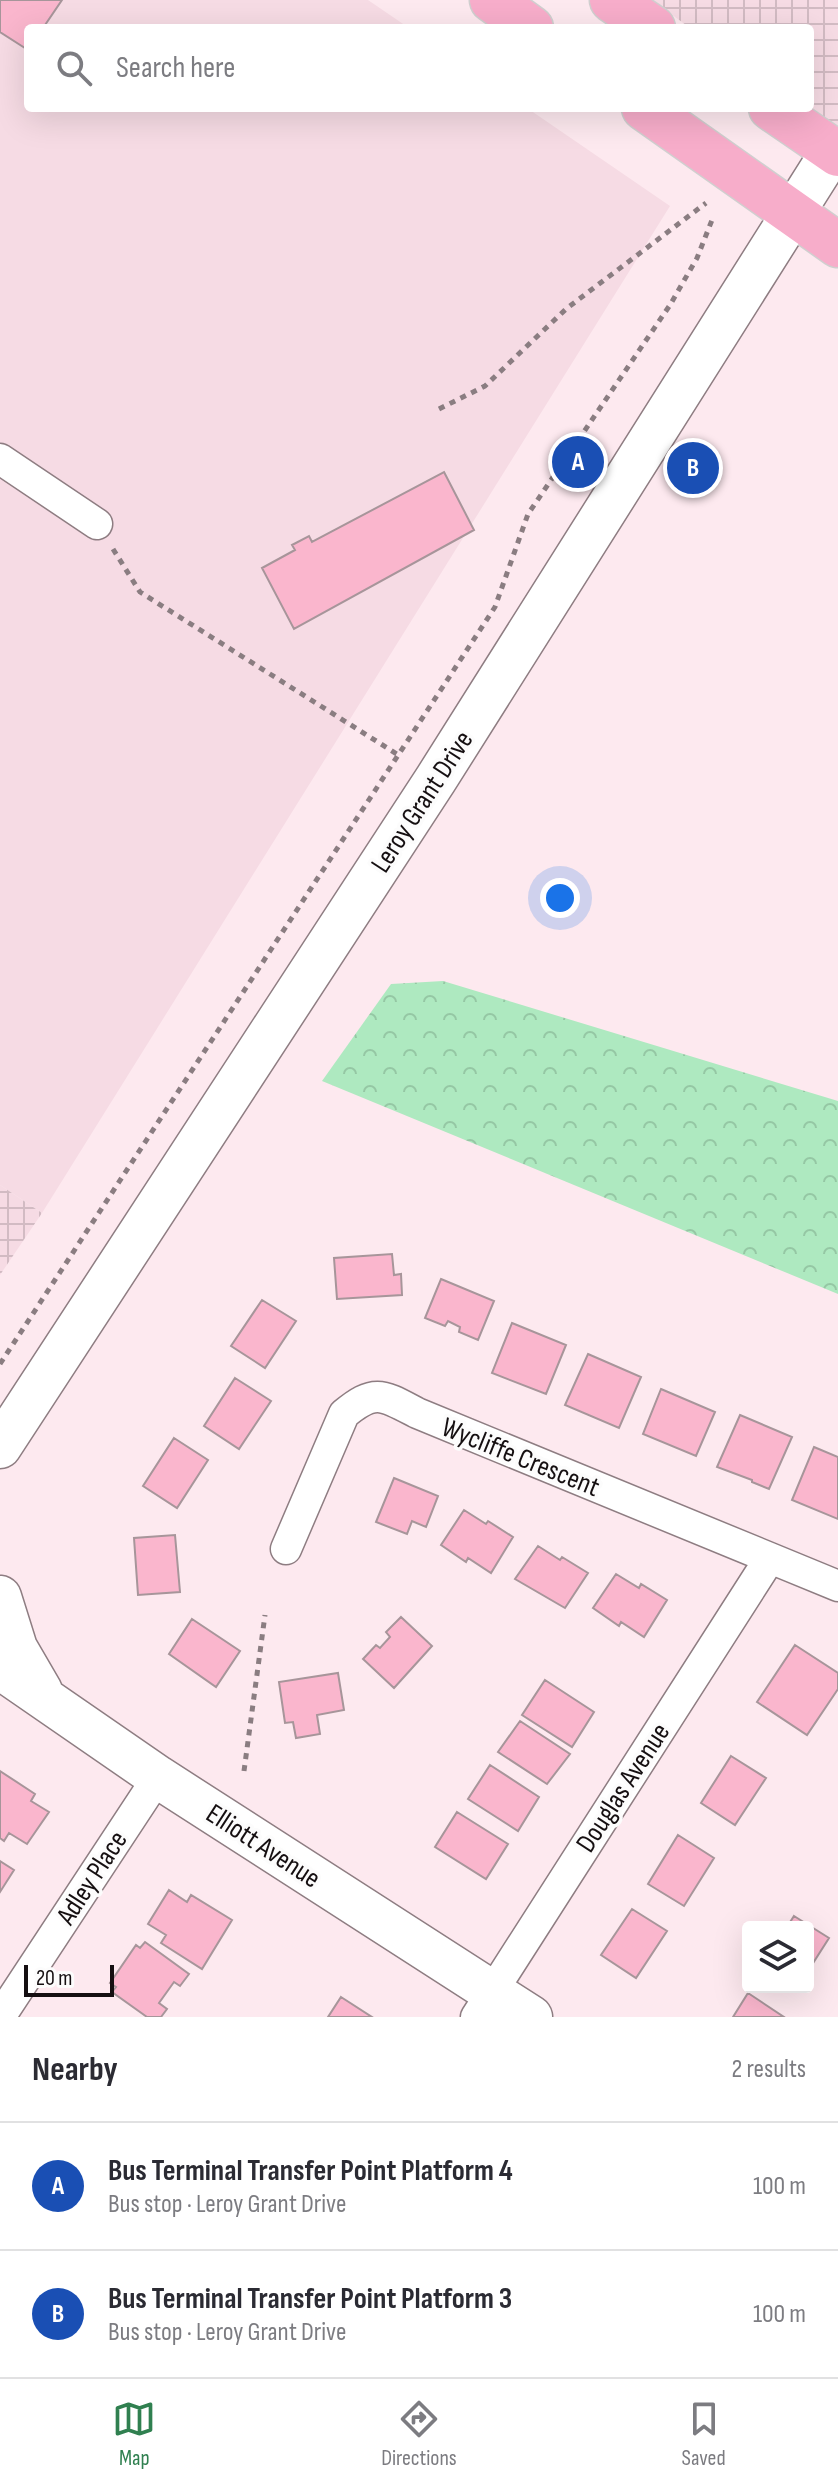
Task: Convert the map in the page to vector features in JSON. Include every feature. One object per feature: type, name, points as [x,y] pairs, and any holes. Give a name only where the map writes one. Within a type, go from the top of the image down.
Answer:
[{"type":"main road","points":[[492,0],[525,24]]},
{"type":"main road","points":[[612,0],[647,24]]},
{"type":"main road","points":[[650,112],[838,245]]},
{"type":"main road","points":[[777,112],[835,152]]},
{"type":"street","name":"Leroy Grant Drive","points":[[0,1447],[428,793],[792,213],[835,152]]},
{"type":"street","points":[[0,459],[97,524]]},
{"type":"street","name":"Wycliffe Crescent","points":[[286,1549],[344,1414],[363,1399],[386,1397],[417,1413],[838,1586]]},
{"type":"street","points":[[0,1480],[25,1409]]},
{"type":"street","name":"Douglas Avenue","points":[[484,2004],[770,1558]]},
{"type":"street","points":[[0,1597],[16,1648],[45,1699]]},
{"type":"street","name":"Elliott Avenue","points":[[0,1668],[484,2004],[531,2017]]},
{"type":"street","name":"Adley Place","points":[[0,2017],[158,1777]]},
{"type":"path","points":[[439,409],[485,386],[566,309],[706,203]]},
{"type":"path","points":[[0,1364],[495,607],[528,514],[670,305],[697,258],[712,220]]},
{"type":"path","points":[[97,524],[140,592],[400,756]]},
{"type":"path","points":[[244,1771],[265,1615]]},
{"type":"shaded area","points":[[0,0],[368,0],[403,24],[24,24],[24,112],[533,112],[670,206],[42,1213],[0,1185]]},
{"type":"shaded area","points":[[652,0],[838,0],[838,136],[805,112],[814,112],[814,24],[685,24]]},
{"type":"shaded area","points":[[0,1185],[42,1213],[0,1275]]},
{"type":"green space","points":[[443,981],[838,1101],[838,1294],[322,1081],[391,984]]},
{"type":"building","points":[[0,0],[62,0],[46,24],[24,24],[24,47],[0,32]]},
{"type":"building","points":[[444,472],[474,530],[294,629],[262,568],[295,550],[292,545],[309,536],[312,542]]},
{"type":"building","points":[[392,1254],[394,1275],[401,1274],[402,1295],[337,1299],[334,1258]]},
{"type":"building","points":[[441,1279],[494,1301],[478,1340],[459,1332],[460,1327],[448,1321],[445,1326],[425,1318]]},
{"type":"building","points":[[262,1300],[296,1321],[265,1368],[231,1346]]},
{"type":"building","points":[[512,1323],[566,1345],[546,1394],[492,1373]]},
{"type":"building","points":[[588,1354],[641,1377],[619,1428],[565,1405]]},
{"type":"building","points":[[235,1378],[271,1401],[239,1449],[204,1426]]},
{"type":"building","points":[[661,1389],[715,1412],[696,1456],[643,1434]]},
{"type":"building","points":[[740,1415],[792,1437],[769,1489],[717,1467]]},
{"type":"building","points":[[174,1438],[208,1460],[177,1508],[143,1486]]},
{"type":"building","points":[[814,1447],[838,1457],[838,1519],[792,1500]]},
{"type":"building","points":[[394,1478],[438,1496],[426,1527],[412,1521],[407,1534],[376,1522]]},
{"type":"building","points":[[464,1510],[513,1537],[491,1573],[468,1558],[466,1562],[441,1545]]},
{"type":"building","points":[[175,1535],[180,1592],[138,1595],[134,1538]]},
{"type":"building","points":[[538,1546],[588,1573],[565,1608],[515,1579]]},
{"type":"building","points":[[616,1574],[639,1588],[641,1584],[667,1600],[644,1637],[621,1622],[619,1626],[593,1608]]},
{"type":"building","points":[[401,1617],[432,1646],[394,1688],[363,1659],[376,1645],[380,1648],[390,1637],[386,1632]]},
{"type":"building","points":[[192,1619],[240,1651],[216,1687],[169,1654]]},
{"type":"building","points":[[795,1645],[838,1673],[838,1689],[807,1735],[757,1702]]},
{"type":"building","points":[[338,1673],[344,1710],[317,1715],[320,1734],[296,1738],[293,1722],[285,1723],[279,1682]]},
{"type":"building","points":[[545,1680],[594,1712],[572,1747],[522,1715]]},
{"type":"building","points":[[520,1721],[570,1754],[547,1784],[498,1752]]},
{"type":"building","points":[[731,1756],[766,1778],[735,1825],[701,1803]]},
{"type":"building","points":[[490,1765],[539,1797],[518,1831],[468,1799]]},
{"type":"building","points":[[0,1771],[35,1794],[31,1801],[49,1812],[27,1844],[9,1833],[4,1841],[0,1838]]},
{"type":"building","points":[[457,1812],[508,1844],[486,1879],[435,1847]]},
{"type":"building","points":[[678,1835],[714,1858],[684,1906],[648,1884]]},
{"type":"building","points":[[0,1861],[14,1870],[0,1892]]},
{"type":"building","points":[[169,1890],[187,1902],[191,1895],[232,1920],[202,1969],[161,1943],[166,1935],[148,1924]]},
{"type":"building","points":[[632,1909],[667,1931],[636,1978],[601,1955]]},
{"type":"building","points":[[814,1929],[829,1938],[814,1962]]},
{"type":"building","points":[[145,1942],[189,1974],[180,1986],[174,1982],[159,2003],[167,2009],[161,2017],[147,2017],[112,1992],[116,1987],[110,1983],[136,1945],[140,1948]]},
{"type":"building","points":[[748,1993],[784,2017],[733,2017]]},
{"type":"building","points":[[341,1997],[372,2017],[328,2017]]},
{"type":"place","name":"Bus Terminal Transfer Point Platform 4","points":[[578,462]]},
{"type":"place","name":"Bus Terminal Transfer Point Platform 3","points":[[693,468]]}]
